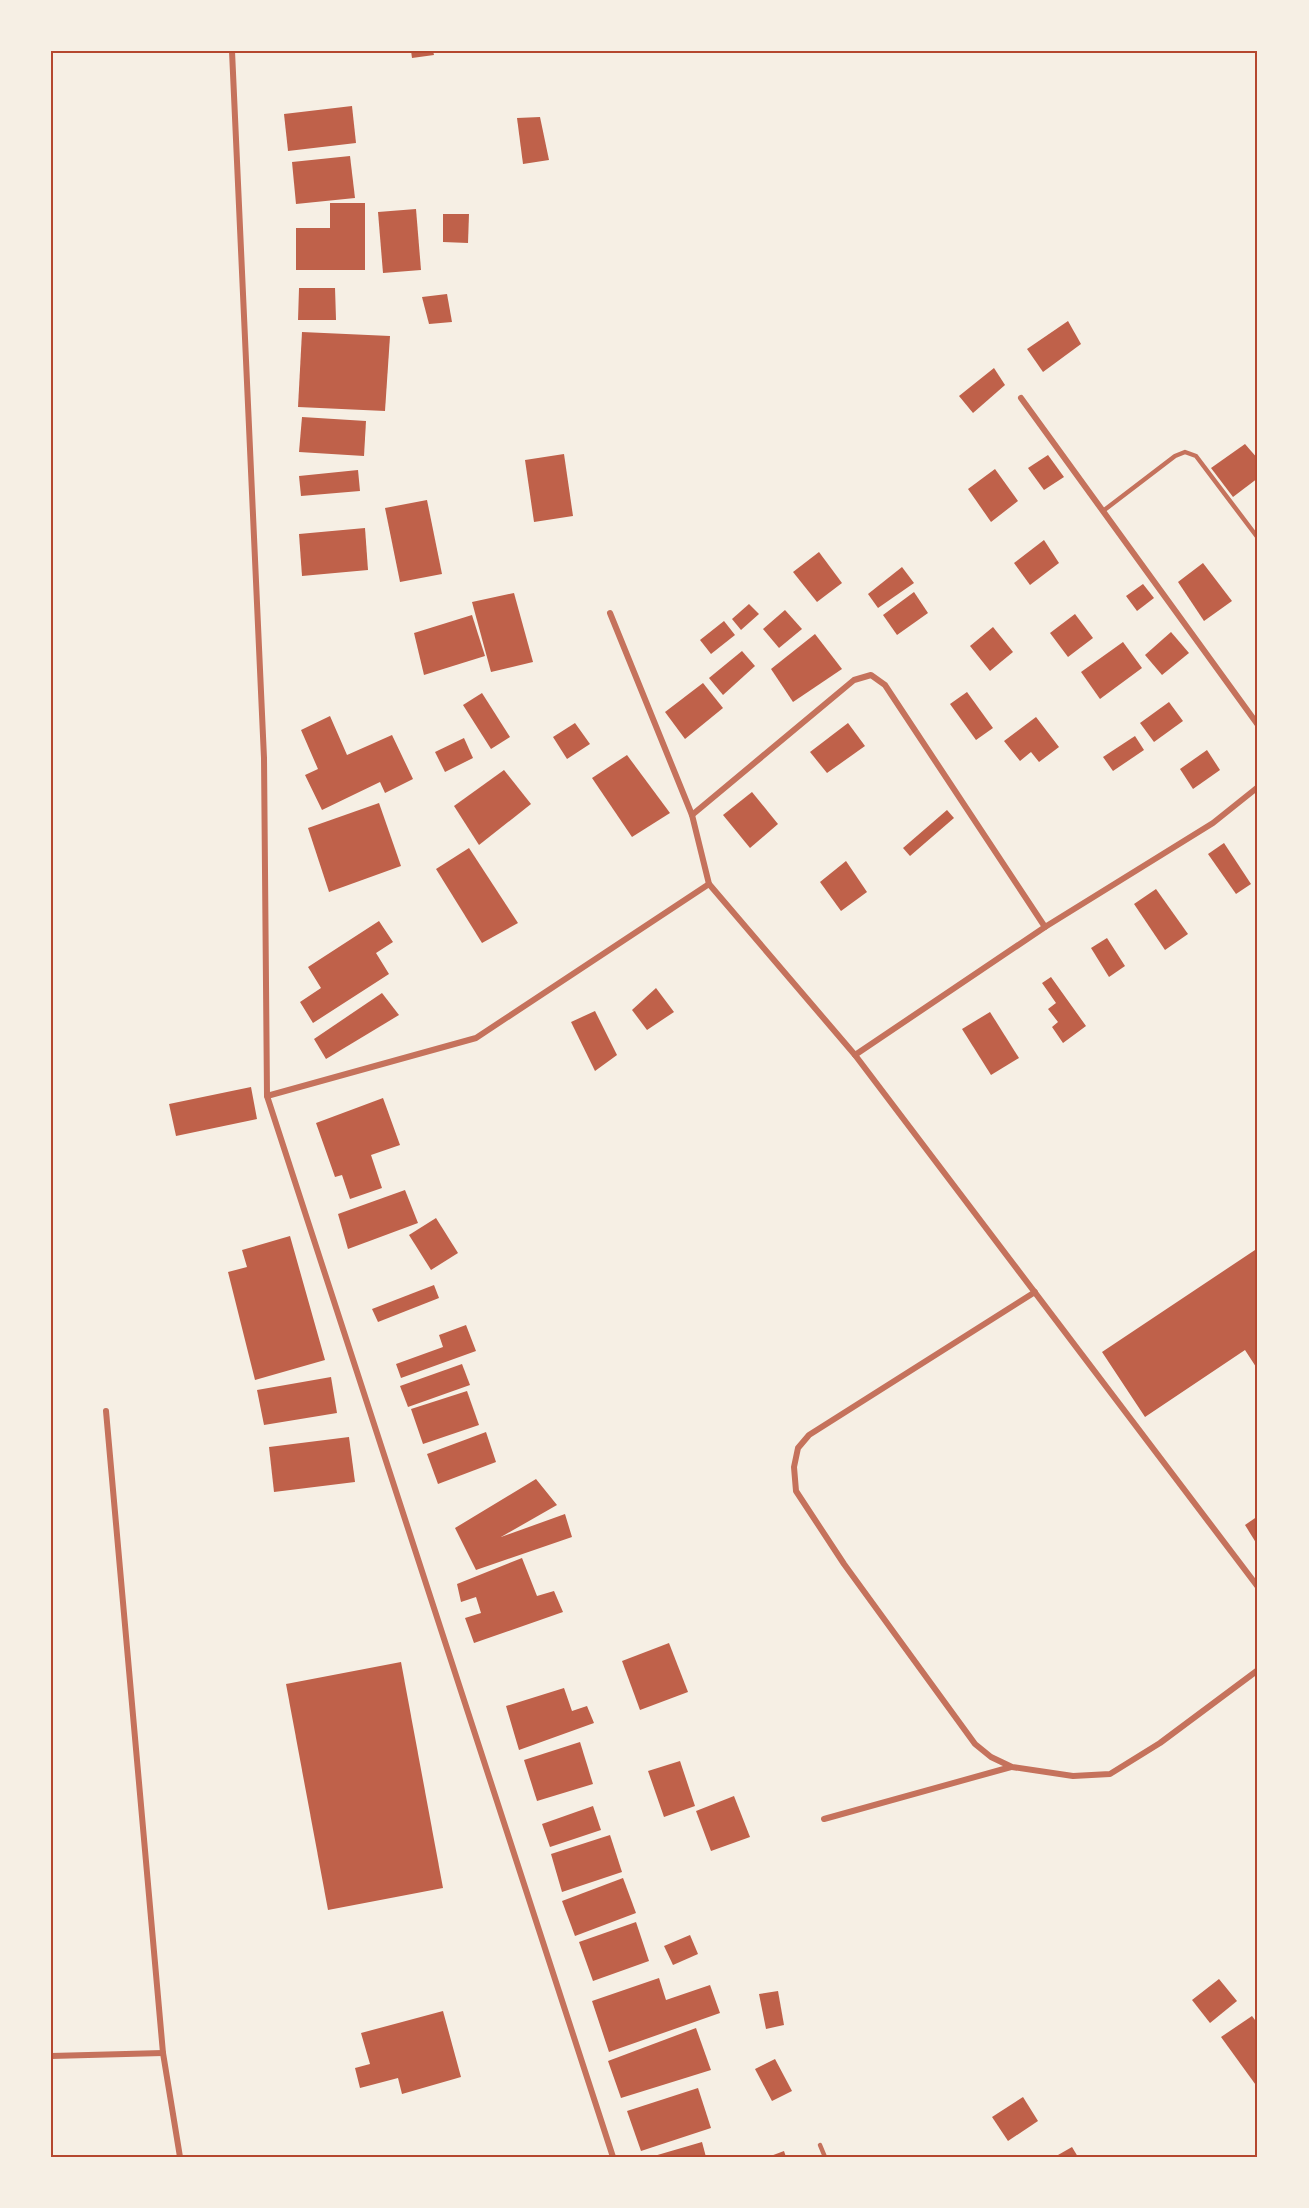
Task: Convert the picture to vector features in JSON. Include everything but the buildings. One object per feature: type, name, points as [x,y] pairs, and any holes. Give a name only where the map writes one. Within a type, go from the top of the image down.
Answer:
[{"type":"street","points":[[232,51],[264,758],[267,1096],[613,2157]]},
{"type":"street","points":[[1022,398],[1258,725]]},
{"type":"street","points":[[610,613],[692,815],[709,884],[855,1055],[1258,1587]]},
{"type":"street","points":[[692,815],[854,680],[871,675],[885,685],[1045,927]]},
{"type":"street","points":[[855,1055],[1045,927],[1213,823],[1258,787]]},
{"type":"street","points":[[267,1096],[476,1038],[709,884]]},
{"type":"street","points":[[1035,1292],[809,1435],[798,1448],[794,1467],[796,1491],[844,1564],[975,1744],[991,1758],[1012,1767],[1073,1776],[1110,1774],[1160,1743],[1258,1670]]},
{"type":"street","points":[[106,1411],[163,2053],[180,2157]]},
{"type":"street","points":[[825,1819],[1012,1767]]},
{"type":"street","points":[[51,2056],[163,2053]]},
{"type":"lane","points":[[1103,511],[1175,456],[1185,452],[1196,456],[1258,538]]},
{"type":"lane","points":[[820,2145],[825,2157]]}]
